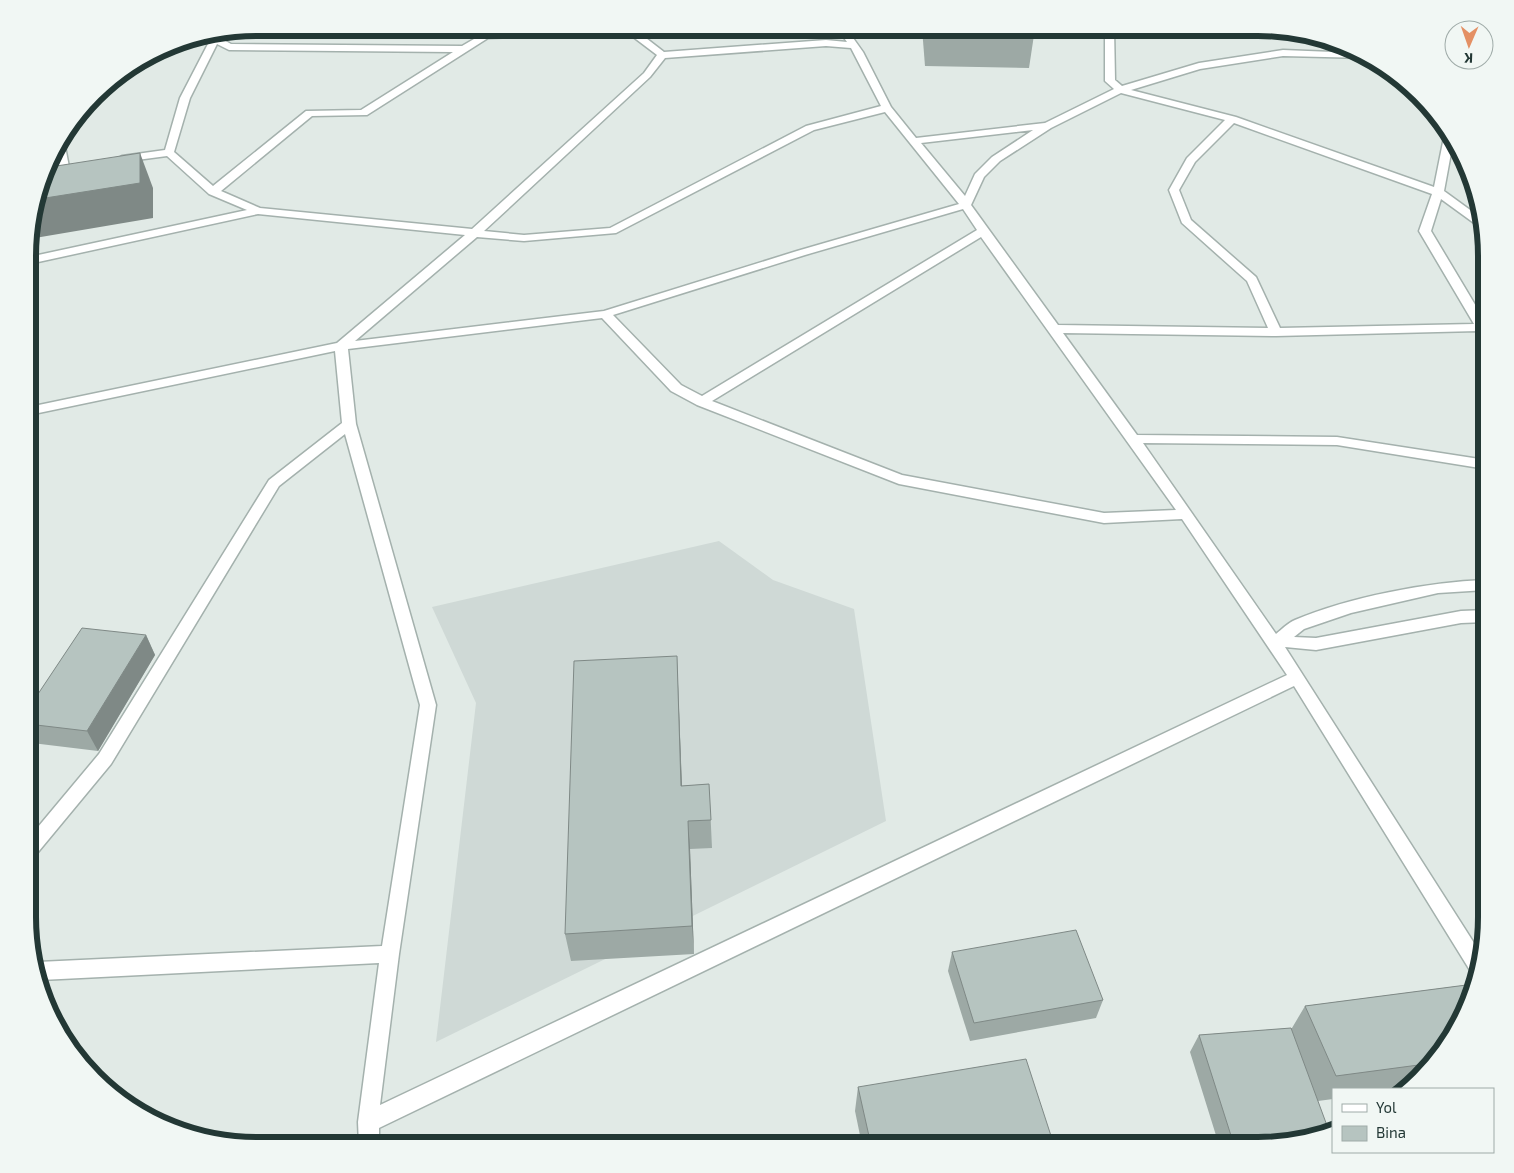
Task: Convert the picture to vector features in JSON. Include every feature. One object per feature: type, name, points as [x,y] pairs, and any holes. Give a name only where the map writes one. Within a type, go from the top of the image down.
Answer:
[{"type":"street","points":[[213,192],[310,113],[364,113],[484,36]]},
{"type":"street","points":[[638,36],[662,55],[826,43],[852,44]]},
{"type":"street","points":[[847,36],[858,52],[887,108],[966,205],[982,231],[1135,439],[1186,514],[1296,677],[1474,960]]},
{"type":"street","points":[[1108,36],[1110,82],[1120,90],[1232,119],[1438,192],[1475,219]]},
{"type":"street","points":[[219,39],[229,47],[462,49]]},
{"type":"street","points":[[169,153],[185,98],[215,40]]},
{"type":"street","points":[[36,410],[341,346],[605,314],[966,205],[979,176],[996,159],[1047,126],[1120,90],[1199,66],[1283,53],[1347,55]]},
{"type":"street","points":[[341,346],[476,232],[647,75],[662,55]]},
{"type":"street","points":[[112,161],[169,153],[213,192],[258,211],[524,238],[612,231],[810,128],[887,108]]},
{"type":"street","points":[[1232,119],[1191,160],[1174,190],[1186,221],[1252,279],[1276,332]]},
{"type":"street","points":[[913,141],[1047,126]]},
{"type":"street","points":[[1447,145],[1438,192],[1425,231],[1478,319]]},
{"type":"street","points":[[62,154],[64,167]]},
{"type":"street","points":[[36,260],[258,211]]},
{"type":"street","points":[[702,402],[982,231]]},
{"type":"street","points":[[605,314],[676,388],[702,402],[899,479],[1104,518],[1186,514]]},
{"type":"street","points":[[1054,329],[1276,332],[1478,329]]},
{"type":"street","points":[[341,346],[349,424],[428,705],[390,954],[368,1122],[369,1137]]},
{"type":"street","points":[[36,842],[105,760],[274,484],[349,424]]},
{"type":"street","points":[[1135,439],[1338,441],[1478,463]]},
{"type":"street","points":[[1478,586],[1438,588],[1349,608],[1299,625],[1278,641],[1316,644],[1429,622],[1478,616]]},
{"type":"street","points":[[368,1122],[1296,677]]},
{"type":"street","points":[[43,970],[390,954]]},
{"type":"shaded area","points":[[719,541],[773,580],[854,609],[886,821],[436,1042],[476,703],[432,607]]},
{"type":"building","points":[[140,153],[140,183],[44,198],[56,166]]},
{"type":"building","points":[[82,628],[146,635],[87,731],[36,725],[36,697]]},
{"type":"building","points":[[677,656],[681,786],[709,784],[711,820],[688,821],[692,926],[565,934],[574,661]]},
{"type":"building","points":[[1076,930],[1103,1000],[974,1023],[952,952]]},
{"type":"building","points":[[1467,985],[1448,1027],[1420,1065],[1336,1076],[1305,1006]]},
{"type":"building","points":[[1291,1028],[1327,1125],[1301,1133],[1286,1135],[1231,1137],[1199,1035]]},
{"type":"building","points":[[1026,1059],[1051,1137],[869,1137],[858,1087]]}]
